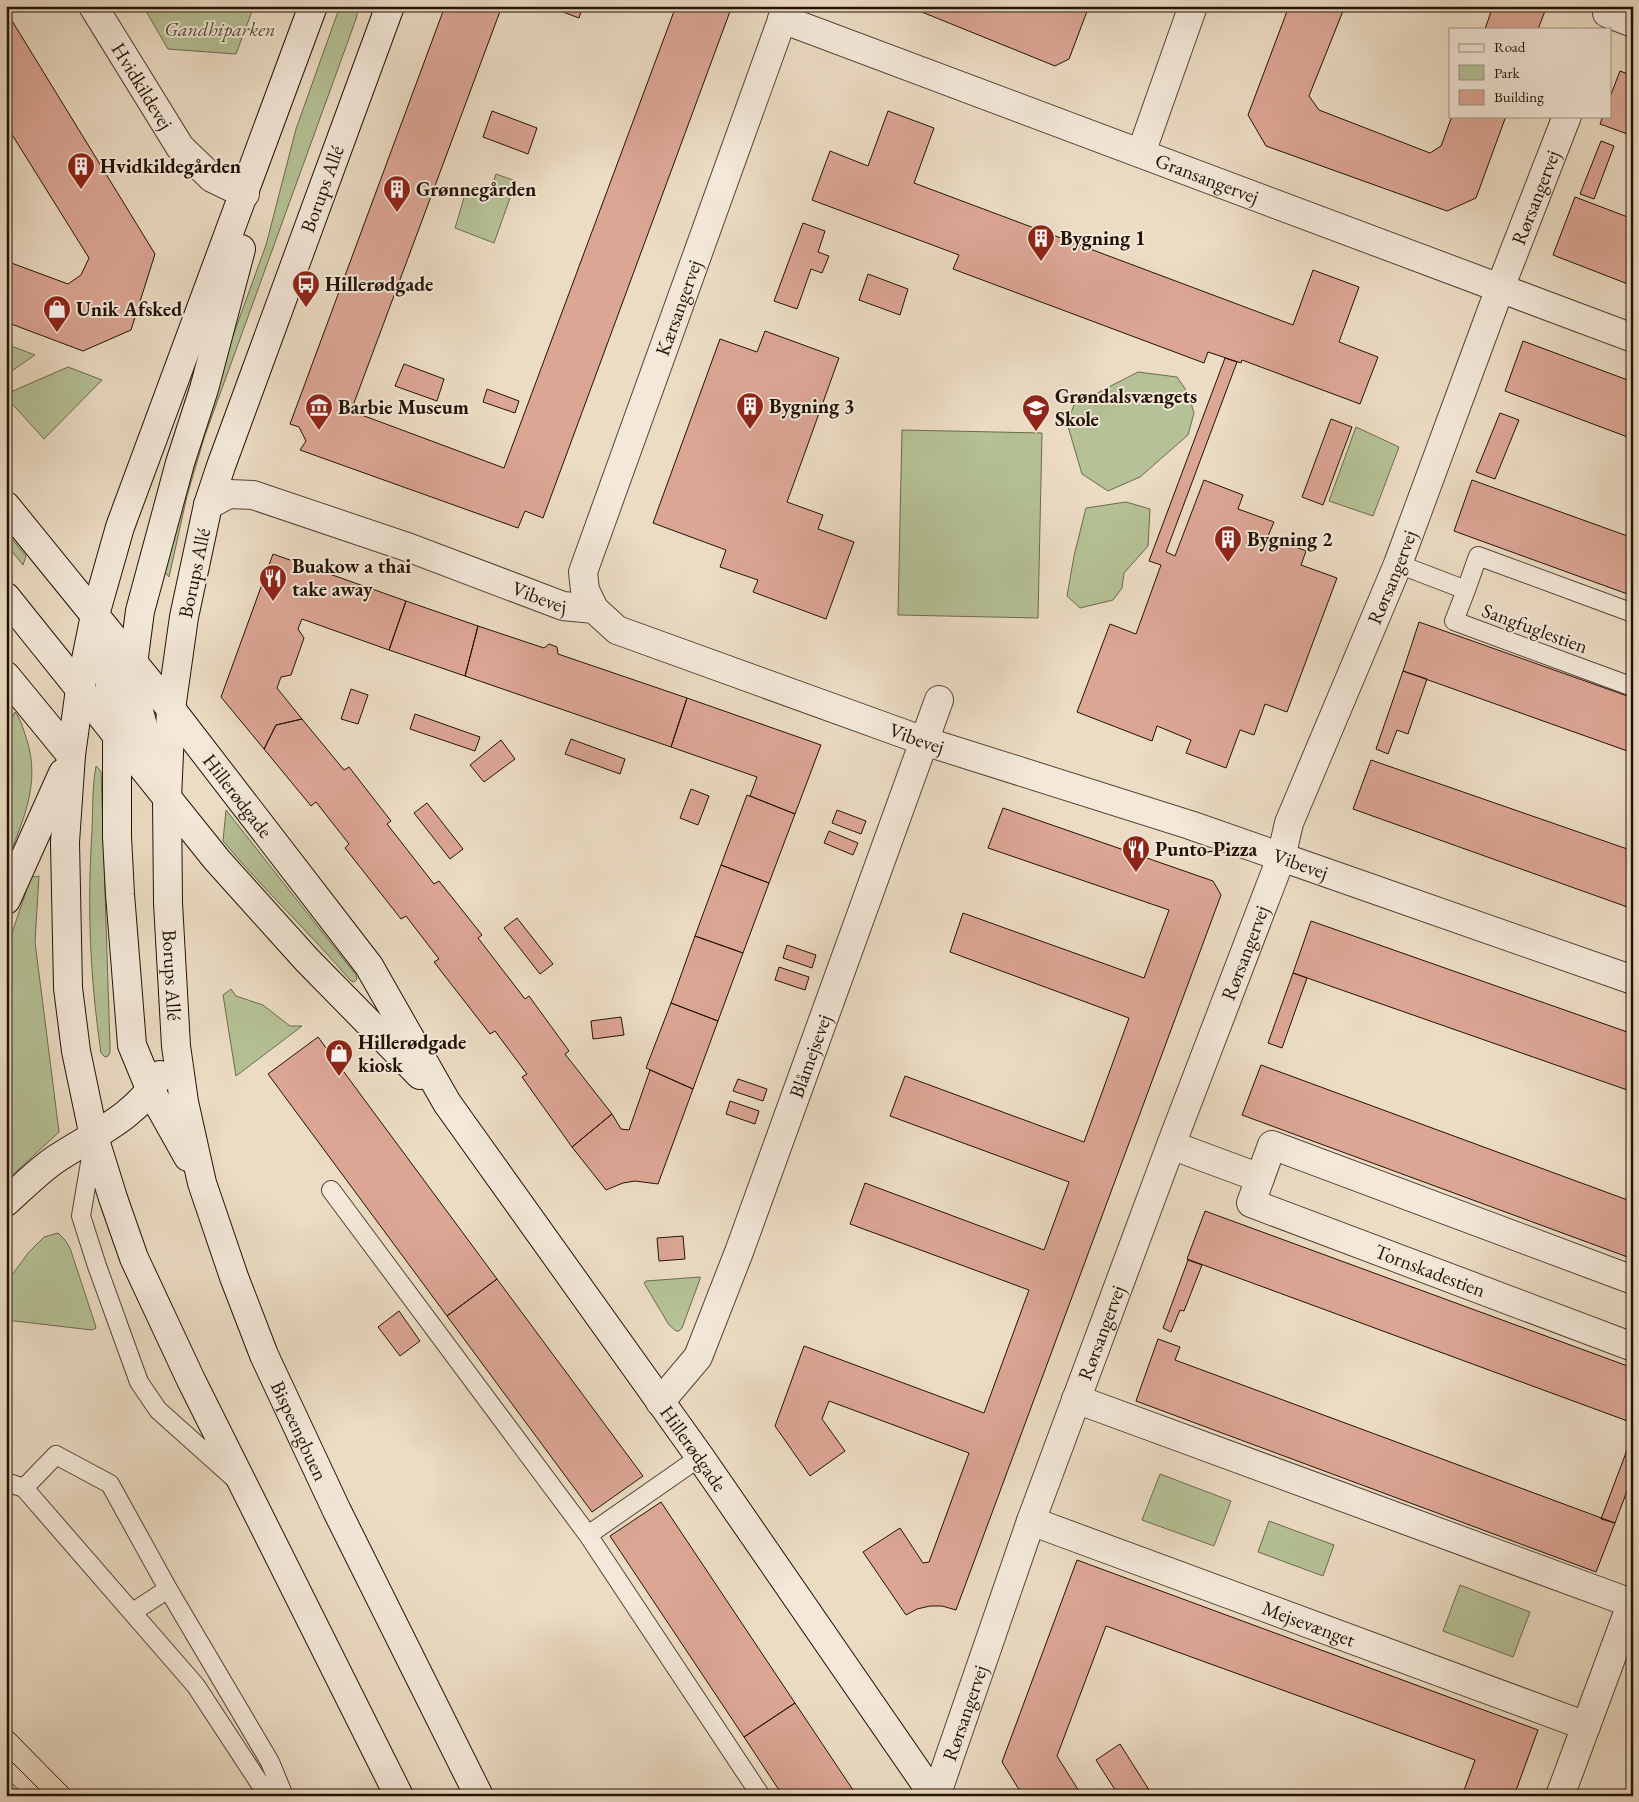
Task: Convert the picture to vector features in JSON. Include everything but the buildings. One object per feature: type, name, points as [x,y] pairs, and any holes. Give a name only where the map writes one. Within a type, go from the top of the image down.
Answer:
[{"type":"street","name":"Hvidkildevej","points":[[93,6],[180,147],[212,178],[245,194]]},
{"type":"street","points":[[313,6],[245,194],[120,527],[95,615],[80,689],[71,755],[65,842],[68,988],[76,1051],[94,1137],[134,1258],[191,1380],[399,1796]]},
{"type":"street","name":"Borups Allé","points":[[6,1202],[55,1160],[125,1116],[151,1091],[176,1046],[168,903],[166,798],[171,709],[184,617],[208,504],[390,6]]},
{"type":"street","points":[[1141,153],[1193,6]]},
{"type":"street","name":"Gransangervej","points":[[784,13],[1141,153],[1633,338]]},
{"type":"street","name":"Kærsangervej","points":[[594,609],[585,590],[583,572],[784,13]]},
{"type":"street","points":[[1606,16],[1633,23]]},
{"type":"street","points":[[166,798],[148,745],[138,707],[133,664],[140,610],[180,463],[204,390],[276,110]]},
{"type":"street","name":"Rørsangervej","points":[[935,1796],[1031,1521],[1171,1145],[1281,858],[1289,824],[1398,564],[1500,288],[1566,118]]},
{"type":"street","name":"Vibevej","points":[[208,504],[229,494],[253,495],[410,548],[563,606],[594,609],[617,630],[924,741],[1190,826],[1633,980]]},
{"type":"street","name":"Hillerødgade","points":[[6,506],[171,709],[369,966],[447,1103],[700,1457],[935,1796]]},
{"type":"street","name":"Hillerødgade","points":[[6,597],[217,860],[307,960],[447,1103]]},
{"type":"street","points":[[95,615],[106,660],[117,735],[117,837],[132,1045],[151,1091],[202,1181]]},
{"type":"street","points":[[6,676],[71,755]]},
{"type":"street","name":"Blåmejsevej","points":[[660,1402],[698,1357],[733,1267],[939,700]]},
{"type":"street","points":[[6,900],[71,755]]},
{"type":"street","name":"Bispeengbuen","points":[[176,1046],[184,1102],[202,1181],[234,1277],[264,1355],[296,1426],[479,1796]]},
{"type":"street","points":[[1171,1145],[1260,1178]]},
{"type":"street","name":"Tornskadestien","points":[[1633,1280],[1272,1145],[1251,1203],[1633,1347]]},
{"type":"street","points":[[1076,1400],[1632,1601],[1560,1796]]},
{"type":"street","name":"Mejsevænget","points":[[1031,1521],[1586,1726]]},
{"type":"lane","name":"Sangfuglestien","points":[[1633,613],[1478,556],[1454,621],[1633,687]]},
{"type":"lane","name":"Sangfuglestien","points":[[1398,564],[1466,590]]},
{"type":"lane","points":[[94,1137],[81,1216],[139,1382],[158,1410],[246,1488]]},
{"type":"lane","points":[[331,1190],[588,1536],[761,1796]]},
{"type":"lane","points":[[24,1488],[56,1455],[110,1484],[168,1589],[270,1762],[284,1796]]},
{"type":"lane","points":[[588,1536],[700,1457]]},
{"type":"lane","points":[[6,1482],[24,1488],[196,1686],[268,1796]]},
{"type":"lane","points":[[132,1612],[168,1589]]},
{"type":"green space","name":"Gandhiparken","points":[[143,6],[254,6],[236,54],[168,49]]},
{"type":"green space","points":[[340,6],[359,6],[356,19],[204,438],[187,496],[169,577],[161,567],[218,377],[266,245],[296,129]]},
{"type":"green space","points":[[496,174],[516,181],[494,243],[455,228],[466,191],[488,199]]},
{"type":"green space","points":[[6,344],[35,355],[6,375]]},
{"type":"green space","points":[[68,367],[102,380],[44,439],[6,397],[6,394]]},
{"type":"green space","points":[[1138,372],[1177,377],[1188,393],[1194,413],[1188,435],[1140,477],[1108,491],[1082,474],[1067,423],[1074,405]]},
{"type":"green space","points":[[1356,427],[1399,447],[1373,516],[1329,501]]},
{"type":"green space","points":[[902,430],[1042,433],[1038,618],[898,615]]},
{"type":"green space","points":[[1126,502],[1150,509],[1148,546],[1124,573],[1122,588],[1113,600],[1080,608],[1067,596],[1074,556],[1086,508]]},
{"type":"green space","points":[[6,532],[26,556],[23,565],[6,544]]},
{"type":"green space","points":[[15,712],[26,737],[32,771],[31,787],[24,818],[6,865],[6,731]]},
{"type":"green space","points":[[96,766],[101,771],[110,1045],[110,1053],[105,1057],[101,1053],[97,1025],[90,942],[90,860]]},
{"type":"green space","points":[[226,810],[356,975],[357,979],[354,982],[351,981],[223,841]]},
{"type":"green space","points":[[39,876],[35,942],[59,1132],[6,1181],[6,957],[31,877]]},
{"type":"green space","points":[[231,989],[236,996],[263,1005],[290,1026],[302,1026],[236,1076],[223,995]]},
{"type":"green space","points":[[58,1233],[70,1248],[96,1328],[92,1330],[6,1320],[6,1283],[29,1252],[44,1237]]},
{"type":"green space","points":[[700,1277],[682,1328],[676,1331],[669,1325],[644,1283],[646,1281]]},
{"type":"green space","points":[[1160,1474],[1231,1501],[1214,1546],[1142,1520]]},
{"type":"green space","points":[[1269,1521],[1334,1545],[1323,1576],[1258,1552]]},
{"type":"green space","points":[[1460,1585],[1530,1612],[1513,1657],[1443,1631]]},
{"type":"green space","points":[[6,1777],[25,1796],[6,1796]]},
{"type":"tram line","points":[[6,1725],[76,1796]]},
{"type":"tram line","points":[[6,1756],[46,1796]]},
{"type":"place","name":"Hvidkildegården","points":[[81,190]]},
{"type":"place","name":"Grønnegården","points":[[397,213]]},
{"type":"place","name":"Bygning 1","points":[[1041,262]]},
{"type":"place","name":"Hillerødgade","points":[[306,308]]},
{"type":"place","name":"Unik Afsked","points":[[57,333]]},
{"type":"place","name":"Bygning 3","points":[[750,430]]},
{"type":"place","name":"Barbie Museum","points":[[319,431]]},
{"type":"place","name":"Grøndalsvængets Skole","points":[[1036,432]]},
{"type":"place","name":"Bygning 2","points":[[1228,563]]},
{"type":"place","name":"Buakow a thai take away","points":[[273,602]]},
{"type":"place","name":"Punto-Pizza","points":[[1136,873]]},
{"type":"place","name":"Hillerødgade kiosk","points":[[339,1077]]}]
